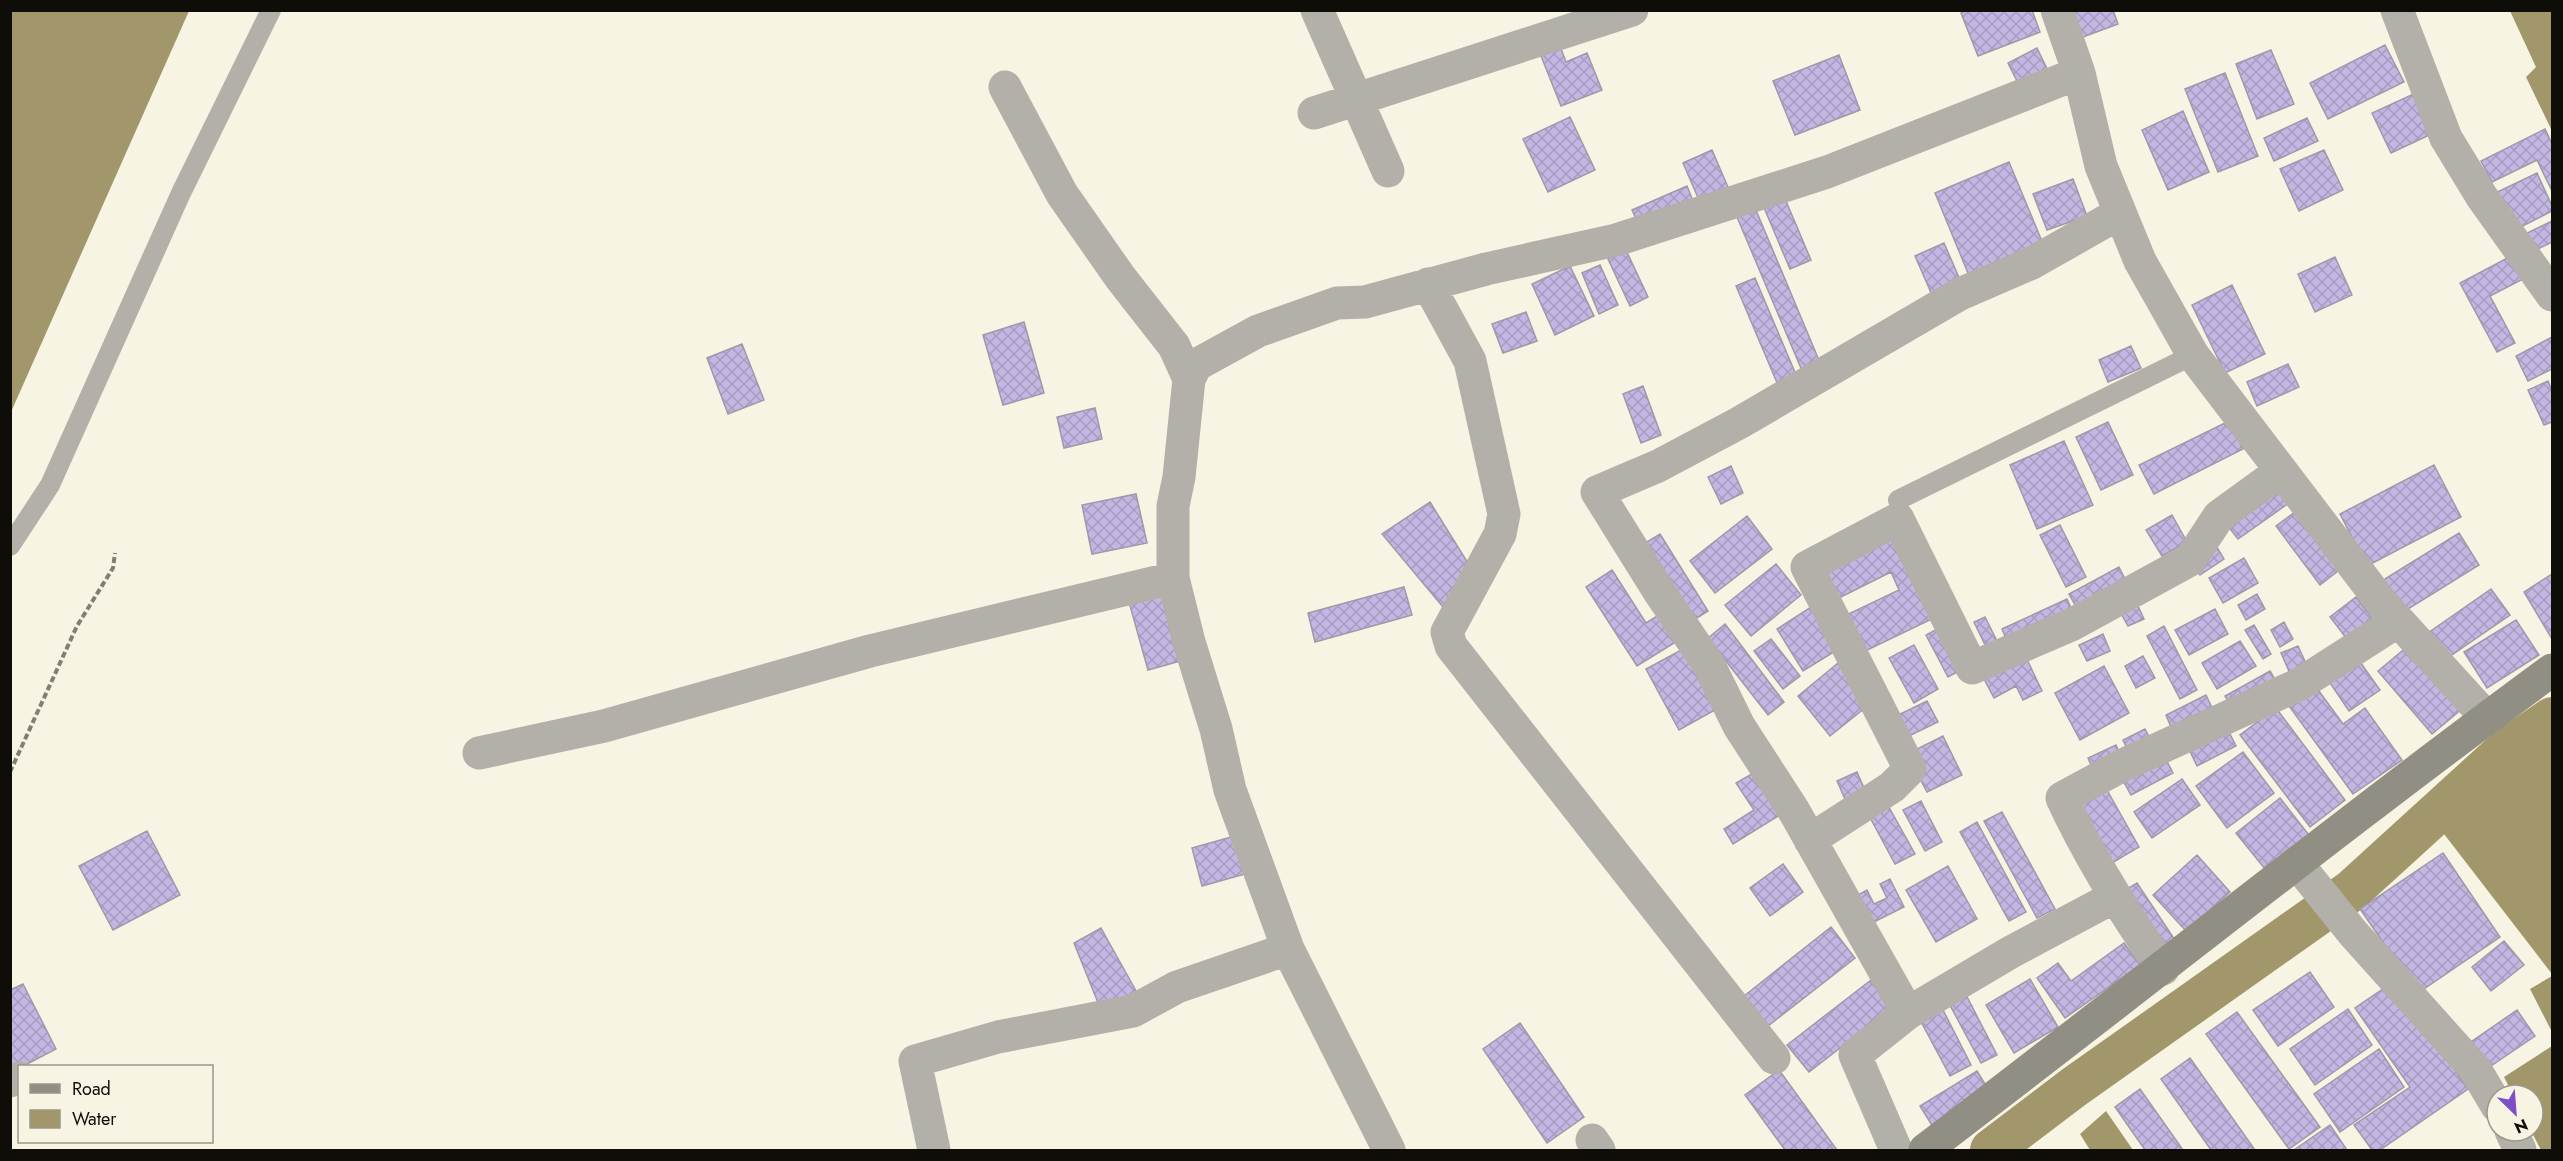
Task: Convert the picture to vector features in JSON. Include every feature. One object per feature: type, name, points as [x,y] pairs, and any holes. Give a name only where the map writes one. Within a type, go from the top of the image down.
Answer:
[{"type":"main road","points":[[1925,1150],[2163,969],[2302,870],[2487,718],[2553,670]]},
{"type":"street","points":[[1317,10],[1388,171]]},
{"type":"street","points":[[2057,10],[2079,73],[2101,166],[2140,261],[2193,355],[2398,621],[2487,718]]},
{"type":"street","points":[[2397,10],[2446,138],[2482,197],[2553,295]]},
{"type":"street","points":[[1314,113],[1621,12]]},
{"type":"street","points":[[1389,1150],[1288,949],[1230,790],[1216,729],[1201,686],[1173,578],[1173,506],[1179,477],[1189,379],[1196,365],[1258,331],[1337,303],[1365,302],[1486,268],[1616,240],[1827,172],[2079,73]]},
{"type":"street","points":[[1005,87],[1062,194],[1120,277],[1174,346],[1189,379]]},
{"type":"street","points":[[1908,1013],[1810,840],[1739,726],[1709,665],[1660,593],[1597,492],[1658,466],[1739,423],[1960,294],[2032,263],[2120,213]]},
{"type":"street","points":[[1428,284],[1470,361],[1504,514],[1500,534],[1447,632],[1451,646],[1774,1058]]},
{"type":"street","points":[[1810,840],[1892,788],[1910,769],[1807,567],[1898,519],[1972,668],[2073,624],[2190,561],[2219,516],[2281,471]]},
{"type":"street","points":[[479,753],[604,726],[870,651],[1173,578]]},
{"type":"street","points":[[2163,969],[2114,897],[2079,836],[2062,798],[2125,764],[2300,684],[2398,621]]},
{"type":"street","points":[[2302,870],[2353,933],[2475,1069],[2485,1086]]},
{"type":"street","points":[[1896,1150],[1855,1055],[1908,1013],[2011,952],[2114,897]]},
{"type":"street","points":[[934,1150],[915,1061],[998,1037],[1134,1011],[1177,987],[1288,949]]},
{"type":"lane","points":[[10,546],[50,485],[181,193],[271,10]]},
{"type":"lane","points":[[1898,500],[2193,355]]},
{"type":"path","points":[[10,772],[77,626],[112,568],[115,553]]},
{"type":"water","points":[[10,11],[189,11],[11,412]]},
{"type":"water","points":[[2510,11],[2552,11],[2552,131],[2526,77],[2536,67]]},
{"type":"water","points":[[2552,727],[2552,974],[2434,821]]},
{"type":"water","points":[[2552,976],[2552,1032],[2530,989]]},
{"type":"water","points":[[2552,1046],[2552,1150],[2541,1150],[2537,1143],[2545,1143],[2545,1083],[2507,1083],[2504,1077]]},
{"type":"water","points":[[2106,1111],[2133,1150],[2090,1150],[2080,1134]]},
{"type":"building","points":[[1967,10],[2032,10],[2040,32],[1978,56],[1961,13]]},
{"type":"building","points":[[2071,10],[2113,10],[2118,24],[2075,40]]},
{"type":"building","points":[[1557,38],[1566,62],[1587,53],[1602,90],[1561,106],[1537,46]]},
{"type":"building","points":[[2385,45],[2404,82],[2328,119],[2310,83]]},
{"type":"building","points":[[2037,48],[2051,77],[2022,91],[2008,63]]},
{"type":"building","points":[[2271,50],[2294,104],[2257,119],[2236,64]]},
{"type":"building","points":[[1839,55],[1860,110],[1795,135],[1773,81]]},
{"type":"building","points":[[2225,73],[2258,156],[2218,172],[2185,89]]},
{"type":"building","points":[[2418,92],[2436,132],[2391,153],[2372,113]]},
{"type":"building","points":[[2183,111],[2209,172],[2168,190],[2142,130]]},
{"type":"building","points":[[1570,117],[1595,170],[1548,192],[1523,139]]},
{"type":"building","points":[[2307,118],[2318,141],[2274,161],[2264,138]]},
{"type":"building","points":[[2545,129],[2552,144],[2552,191],[2537,160],[2492,182],[2481,161]]},
{"type":"building","points":[[1712,150],[1731,194],[1702,207],[1683,163]]},
{"type":"building","points":[[2324,150],[2343,190],[2299,211],[2280,169]]},
{"type":"building","points":[[2009,162],[2044,246],[1970,278],[1935,193]]},
{"type":"building","points":[[2537,173],[2552,206],[2552,211],[2511,232],[2493,194]]},
{"type":"building","points":[[2073,179],[2087,216],[2047,230],[2033,194]]},
{"type":"building","points":[[1687,186],[1695,206],[1641,230],[1632,210]]},
{"type":"building","points":[[1783,194],[1811,260],[1790,269],[1762,203]]},
{"type":"building","points":[[1753,203],[1821,365],[1803,373],[1734,210]]},
{"type":"building","points":[[2552,221],[2552,242],[2528,254],[2519,237]]},
{"type":"building","points":[[1944,243],[1961,282],[1932,295],[1915,256]]},
{"type":"building","points":[[1626,250],[1648,297],[1630,306],[1608,259]]},
{"type":"building","points":[[2513,255],[2525,278],[2490,296],[2515,343],[2497,352],[2460,283]]},
{"type":"building","points":[[2335,257],[2352,295],[2315,312],[2298,274]]},
{"type":"building","points":[[1600,265],[1618,305],[1599,314],[1582,273]]},
{"type":"building","points":[[1570,266],[1594,316],[1555,335],[1532,284]]},
{"type":"building","points":[[1755,278],[1797,377],[1778,385],[1736,286]]},
{"type":"building","points":[[2232,285],[2265,354],[2225,373],[2192,305]]},
{"type":"building","points":[[1526,312],[1537,341],[1503,353],[1492,324]]},
{"type":"building","points":[[1024,322],[1044,393],[1003,405],[983,335]]},
{"type":"building","points":[[2552,337],[2552,369],[2528,381],[2516,356]]},
{"type":"building","points":[[742,344],[764,400],[728,414],[707,358]]},
{"type":"building","points":[[2131,346],[2141,368],[2108,382],[2099,360]]},
{"type":"building","points":[[2288,364],[2299,387],[2257,406],[2247,382]]},
{"type":"building","points":[[2548,381],[2552,391],[2552,422],[2544,425],[2528,390]]},
{"type":"building","points":[[1643,386],[1661,435],[1641,443],[1623,394]]},
{"type":"building","points":[[1095,408],[1102,439],[1064,448],[1057,417]]},
{"type":"building","points":[[2229,421],[2243,449],[2154,494],[2139,465]]},
{"type":"building","points":[[2108,422],[2133,475],[2101,490],[2076,437]]},
{"type":"building","points":[[2064,441],[2093,505],[2037,529],[2010,465]]},
{"type":"building","points":[[2434,465],[2461,517],[2367,566],[2340,514]]},
{"type":"building","points":[[1731,466],[1743,493],[1721,504],[1708,477]]},
{"type":"building","points":[[2275,484],[2289,503],[2238,539],[2224,521]]},
{"type":"building","points":[[1136,494],[1147,543],[1092,554],[1082,505]]},
{"type":"building","points":[[1430,502],[1476,576],[1448,613],[1382,534]]},
{"type":"building","points":[[2299,509],[2343,567],[2320,585],[2276,526]]},
{"type":"building","points":[[2172,515],[2187,542],[2162,556],[2146,530]]},
{"type":"building","points":[[1747,516],[1772,549],[1715,593],[1690,561]]},
{"type":"building","points":[[2060,525],[2086,577],[2066,587],[2040,535]]},
{"type":"building","points":[[1891,531],[1934,618],[1859,654],[1842,617],[1899,590],[1891,572],[1833,601],[1817,567]]},
{"type":"building","points":[[2459,533],[2479,565],[2400,614],[2380,582]]},
{"type":"building","points":[[1660,534],[1708,611],[1686,625],[1637,548]]},
{"type":"building","points":[[2215,544],[2224,559],[2200,575],[2190,559]]},
{"type":"building","points":[[2244,558],[2258,583],[2223,603],[2209,578]]},
{"type":"building","points":[[1776,564],[1801,595],[1751,636],[1725,605]]},
{"type":"building","points":[[2119,567],[2128,585],[2079,612],[2069,594]]},
{"type":"building","points":[[1612,570],[1646,623],[1662,613],[1679,640],[1637,666],[1586,587]]},
{"type":"building","points":[[2552,574],[2552,639],[2524,592]]},
{"type":"building","points":[[1404,587],[1412,615],[1315,642],[1308,613]]},
{"type":"building","points":[[2491,589],[2510,615],[2446,659],[2428,633]]},
{"type":"building","points":[[1166,592],[1184,660],[1148,670],[1129,602]]},
{"type":"building","points":[[2257,594],[2265,609],[2246,620],[2238,605]]},
{"type":"building","points":[[2134,597],[2144,619],[2128,626],[2117,606]]},
{"type":"building","points":[[2356,597],[2379,627],[2353,647],[2330,617]]},
{"type":"building","points":[[2067,599],[2075,617],[2010,648],[2002,629]]},
{"type":"building","points":[[1811,607],[1837,650],[1803,671],[1777,629]]},
{"type":"building","points":[[2215,609],[2228,634],[2189,655],[2175,630]]},
{"type":"building","points":[[1985,617],[1997,641],[1986,647],[1974,622]]},
{"type":"building","points":[[2516,620],[2539,655],[2487,688],[2464,652]]},
{"type":"building","points":[[2284,622],[2293,639],[2280,647],[2271,630]]},
{"type":"building","points":[[1725,624],[1784,702],[1768,715],[1708,638]]},
{"type":"building","points":[[2254,625],[2271,654],[2263,659],[2245,630]]},
{"type":"building","points":[[1943,626],[1965,668],[1948,677],[1926,635]]},
{"type":"building","points":[[2164,626],[2197,690],[2180,699],[2147,636]]},
{"type":"building","points":[[2103,634],[2110,651],[2087,661],[2079,645]]},
{"type":"building","points":[[1771,639],[1800,676],[1783,689],[1754,651]]},
{"type":"building","points":[[2240,641],[2256,666],[2217,689],[2202,663]]},
{"type":"building","points":[[1914,645],[1938,689],[1914,703],[1889,658]]},
{"type":"building","points":[[2298,646],[2309,670],[2292,678],[2281,653]]},
{"type":"building","points":[[2408,646],[2462,709],[2432,734],[2378,671]]},
{"type":"building","points":[[1683,649],[1715,710],[1679,730],[1646,669]]},
{"type":"building","points":[[2024,653],[2042,691],[2023,700],[2016,686],[1994,698],[1982,675]]},
{"type":"building","points":[[2143,656],[2155,678],[2136,688],[2125,666]]},
{"type":"building","points":[[2358,659],[2380,690],[2349,711],[2328,680]]},
{"type":"building","points":[[1838,663],[1870,704],[1830,736],[1798,696]]},
{"type":"building","points":[[2104,666],[2129,713],[2080,740],[2055,693]]},
{"type":"building","points":[[2270,671],[2277,683],[2232,708],[2225,696]]},
{"type":"building","points":[[2316,687],[2343,724],[2365,708],[2402,760],[2353,794],[2289,706]]},
{"type":"building","points":[[2206,695],[2214,712],[2173,732],[2166,715]]},
{"type":"building","points":[[1927,701],[1938,722],[1909,736],[1898,715]]},
{"type":"building","points":[[2276,708],[2345,800],[2310,827],[2240,735]]},
{"type":"building","points":[[2226,726],[2236,746],[2197,766],[2187,745]]},
{"type":"building","points":[[2145,729],[2152,742],[2129,753],[2123,740]]},
{"type":"building","points":[[1943,736],[1962,775],[1927,792],[1907,754]]},
{"type":"building","points":[[2116,745],[2120,754],[2092,767],[2088,758]]},
{"type":"building","points":[[2162,752],[2173,773],[2131,795],[2120,775]]},
{"type":"building","points":[[2243,752],[2274,793],[2227,828],[2196,786]]},
{"type":"building","points":[[1757,771],[1783,813],[1733,844],[1724,829],[1754,810],[1736,783]]},
{"type":"building","points":[[1857,772],[1868,797],[1848,806],[1837,781]]},
{"type":"building","points":[[2182,779],[2200,805],[2152,838],[2134,812]]},
{"type":"building","points":[[2107,790],[2139,847],[2112,863],[2079,806]]},
{"type":"building","points":[[2280,798],[2309,835],[2265,869],[2236,833]]},
{"type":"building","points":[[1885,800],[1915,854],[1895,864],[1866,810]]},
{"type":"building","points":[[1921,801],[1942,842],[1925,851],[1903,810]]},
{"type":"building","points":[[2002,812],[2055,909],[2037,918],[1984,821]]},
{"type":"building","points":[[1977,822],[2026,912],[2009,921],[1960,832]]},
{"type":"building","points":[[147,831],[180,895],[113,930],[79,866]]},
{"type":"building","points":[[1242,834],[1252,872],[1202,886],[1192,848]]},
{"type":"building","points":[[2443,853],[2500,937],[2418,993],[2360,909]]},
{"type":"building","points":[[2197,855],[2230,892],[2186,931],[2153,895]]},
{"type":"building","points":[[1783,864],[1803,892],[1770,916],[1750,888]]},
{"type":"building","points":[[1948,866],[1977,919],[1936,942],[1906,890]]},
{"type":"building","points":[[1890,879],[1904,907],[1868,925],[1854,897],[1867,890],[1874,904],[1887,898],[1880,884]]},
{"type":"building","points":[[2137,883],[2179,946],[2160,957],[2119,894]]},
{"type":"building","points":[[1831,927],[1855,958],[1768,1026],[1744,996]]},
{"type":"building","points":[[1101,928],[1140,998],[1101,1010],[1074,943]]},
{"type":"building","points":[[2504,941],[2524,965],[2491,991],[2472,967]]},
{"type":"building","points":[[2124,943],[2140,965],[2065,1018],[2037,978],[2058,963],[2071,981]]},
{"type":"building","points":[[2310,972],[2334,1007],[2278,1046],[2253,1010]]},
{"type":"building","points":[[2030,979],[2058,1027],[2014,1053],[1986,1005]]},
{"type":"building","points":[[1871,980],[1892,1008],[1809,1072],[1787,1045]]},
{"type":"building","points":[[2393,982],[2468,1089],[2380,1150],[2372,1150],[2354,1125],[2410,1087],[2355,1008]]},
{"type":"building","points":[[23,984],[56,1049],[25,1065],[18,1065],[18,1069],[10,1073],[10,990]]},
{"type":"building","points":[[1962,987],[1997,1055],[1981,1063],[1945,996]]},
{"type":"building","points":[[1940,1004],[1971,1065],[1950,1076],[1918,1016]]},
{"type":"building","points":[[2348,1009],[2372,1045],[2315,1085],[2290,1049]]},
{"type":"building","points":[[2517,1010],[2535,1036],[2485,1070],[2468,1044]]},
{"type":"building","points":[[2237,1012],[2320,1127],[2289,1149],[2206,1034]]},
{"type":"building","points":[[1520,1023],[1584,1117],[1547,1143],[1483,1049]]},
{"type":"building","points":[[2379,1049],[2404,1087],[2340,1132],[2314,1094]]},
{"type":"building","points":[[2190,1058],[2255,1150],[2211,1150],[2161,1079]]},
{"type":"building","points":[[1779,1070],[1837,1150],[1785,1150],[1745,1095]]},
{"type":"building","points":[[1977,1071],[1990,1092],[1933,1127],[1920,1106]]},
{"type":"building","points":[[2140,1089],[2183,1150],[2145,1150],[2115,1107]]},
{"type":"building","points":[[2330,1125],[2347,1150],[2294,1150]]},
{"type":"waterway","points":[[1991,1150],[2074,1087],[2351,891],[2508,748],[2552,718]]}]
